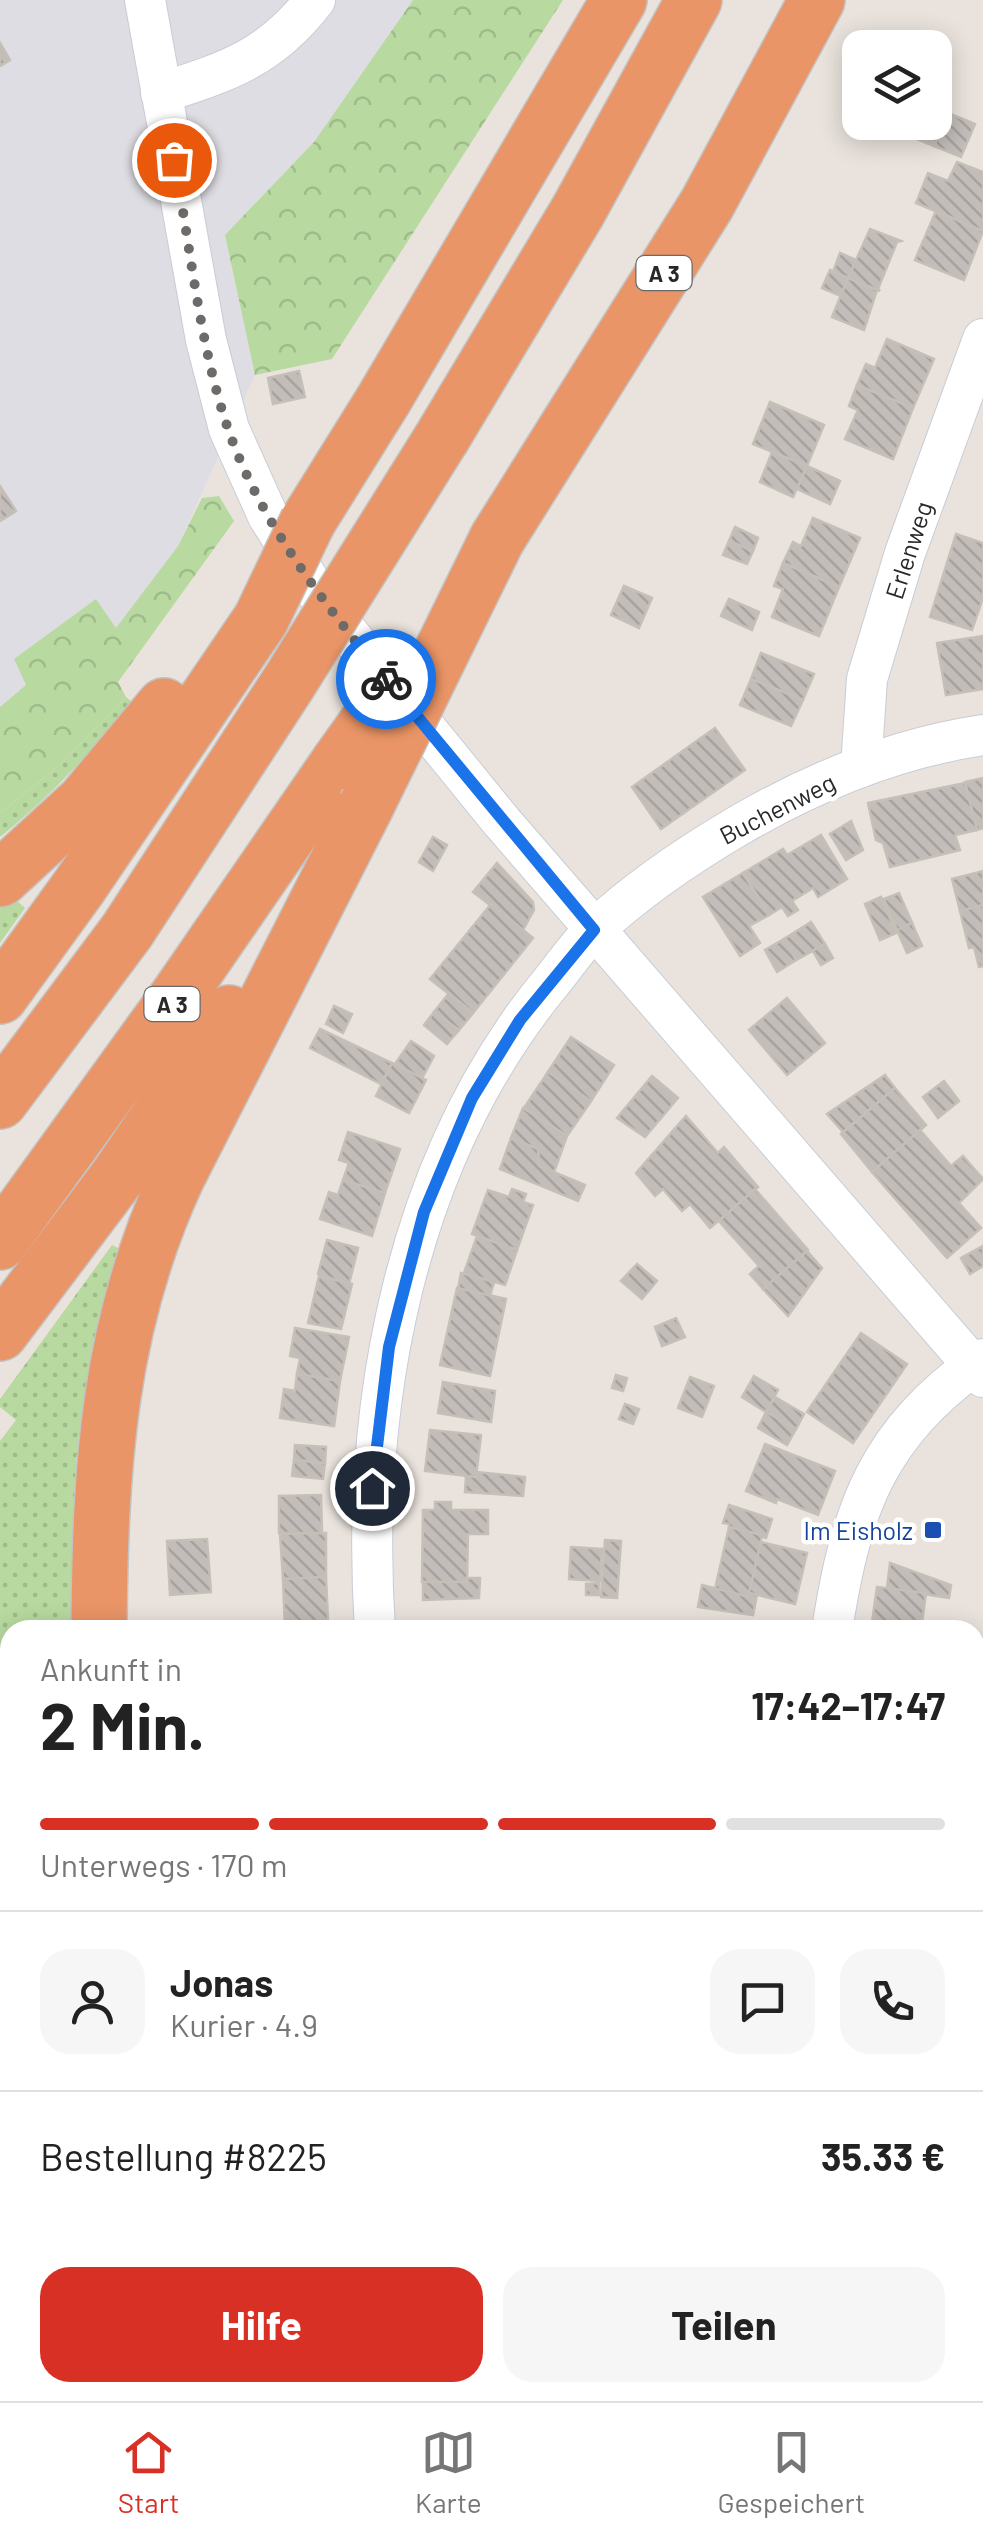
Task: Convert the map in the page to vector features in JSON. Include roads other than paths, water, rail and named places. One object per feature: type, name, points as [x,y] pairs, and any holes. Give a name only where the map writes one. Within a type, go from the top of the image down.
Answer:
[{"type":"highway","points":[[0,996],[79,887],[252,612],[384,398],[618,0]]},
{"type":"highway","points":[[0,1101],[126,931],[288,684],[444,436],[578,211],[694,0]]},
{"type":"highway","name":"A 3","points":[[0,1242],[180,993],[352,784],[497,539],[707,204],[818,0]]},
{"type":"highway","points":[[0,878],[84,802],[252,612]]},
{"type":"highway","points":[[0,1333],[119,1175],[352,784]]},
{"type":"highway","points":[[99,1620],[104,1455],[112,1392],[150,1240],[352,784]]},
{"type":"street","points":[[145,0],[206,340],[228,429],[268,516],[322,600],[502,822],[980,1367],[911,1420],[865,1491],[843,1558],[834,1620]]},
{"type":"street","points":[[162,93],[217,75],[259,54],[291,30],[315,0]]},
{"type":"street","name":"Erlenweg","points":[[861,767],[867,679],[906,554],[983,338]]},
{"type":"street","name":"Buchenweg","points":[[375,1620],[372,1488],[386,1365],[424,1212],[472,1098],[520,1020],[594,930],[696,851],[785,798],[861,767],[983,734]]},
{"type":"place","name":"Im Eisholz","points":[[933,1530]]}]
